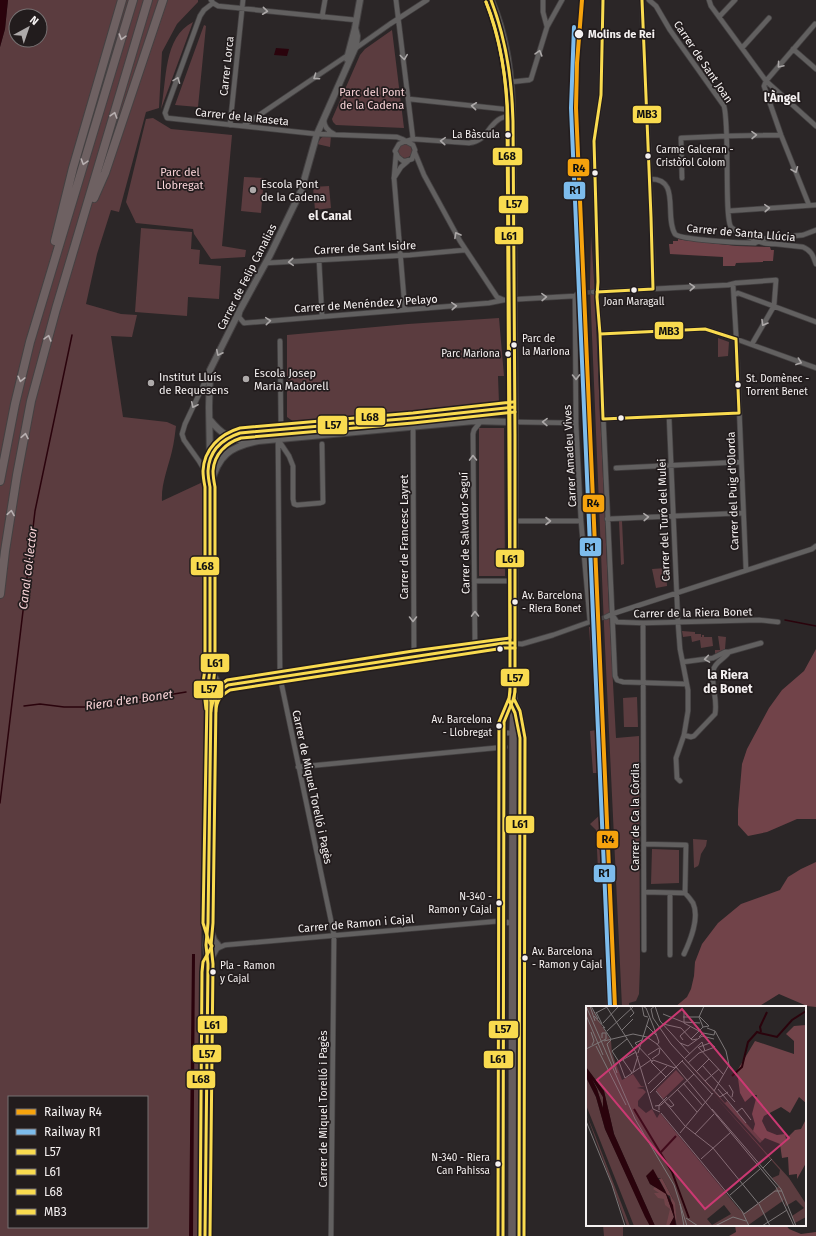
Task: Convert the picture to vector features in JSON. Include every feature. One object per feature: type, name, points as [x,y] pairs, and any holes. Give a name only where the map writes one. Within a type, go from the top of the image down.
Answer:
[{"type":"highway","points":[[50,274],[54,246],[73,168],[122,0]]},
{"type":"highway","points":[[0,481],[15,404],[30,342],[133,0]]},
{"type":"highway","points":[[0,594],[17,475],[31,401],[56,309],[148,0]]},
{"type":"highway","points":[[83,220],[106,173],[163,0]]},
{"type":"highway","points":[[139,74],[169,0]]},
{"type":"main road","points":[[356,47],[355,28],[360,0]]},
{"type":"main road","points":[[491,0],[504,35],[509,60],[513,112],[515,644],[513,733],[512,1236]]},
{"type":"main road","name":"Carrer de Felip Canalias","points":[[210,370],[240,310],[266,263],[301,191],[317,134],[342,75],[355,28]]},
{"type":"main road","points":[[352,35],[356,47]]},
{"type":"main road","name":"Carrer de Felip Canalias","points":[[342,75],[347,68],[356,47]]},
{"type":"main road","points":[[205,1236],[208,964],[206,956],[206,938],[208,924],[211,702],[208,688],[210,669],[210,487],[208,472],[210,459],[210,370]]},
{"type":"main road","points":[[210,459],[218,446],[229,437],[240,433],[413,418],[514,407]]},
{"type":"main road","points":[[210,420],[219,431],[229,437],[249,443]]},
{"type":"main road","points":[[210,487],[216,468],[221,460],[230,450],[249,443],[413,426],[481,421],[515,422]]},
{"type":"main road","points":[[210,669],[220,687],[211,702]]},
{"type":"main road","points":[[208,688],[213,681],[217,682]]},
{"type":"main road","points":[[208,688],[212,693],[217,692]]},
{"type":"main road","points":[[208,924],[218,946],[208,964]]},
{"type":"main road","points":[[206,945],[210,940],[215,941]]},
{"type":"main road","points":[[206,945],[209,951],[215,950]]},
{"type":"street","name":"Carrer Lorca","points":[[230,125],[243,0]]},
{"type":"street","points":[[322,17],[325,0]]},
{"type":"street","points":[[396,0],[413,139]]},
{"type":"street","points":[[356,47],[427,0]]},
{"type":"street","points":[[543,0],[543,12],[547,27]]},
{"type":"street","points":[[604,0],[601,95],[594,148],[598,282],[595,292],[600,334],[615,676],[617,680],[623,682],[686,684]]},
{"type":"street","points":[[642,0],[653,289]]},
{"type":"street","name":"Carrer de Sant Joan","points":[[649,0],[656,6],[670,30],[724,106],[727,136],[729,224],[732,229],[760,241]]},
{"type":"street","points":[[709,0],[711,6],[766,81],[816,126]]},
{"type":"street","points":[[719,17],[735,0]]},
{"type":"street","points":[[212,2],[218,6],[356,20]]},
{"type":"street","name":"Carrer de la Raseta","points":[[212,2],[200,16],[168,104],[165,113],[166,117],[171,119],[317,134],[322,131],[335,134],[389,138],[397,137],[407,141]]},
{"type":"street","points":[[511,82],[531,79],[547,27],[561,2]]},
{"type":"street","points":[[742,48],[769,18]]},
{"type":"street","points":[[809,205],[781,135],[764,86],[766,81],[815,24]]},
{"type":"street","points":[[793,49],[816,69]]},
{"type":"street","points":[[243,126],[348,55]]},
{"type":"street","points":[[409,99],[513,112]]},
{"type":"street","points":[[396,153],[399,144],[413,139],[469,143],[475,142],[484,137],[499,119],[513,112]]},
{"type":"street","points":[[324,118],[324,125],[335,134]]},
{"type":"street","points":[[682,178],[681,138],[781,135]]},
{"type":"street","points":[[389,138],[395,143],[396,153],[394,178],[405,310]]},
{"type":"street","points":[[407,141],[413,145],[415,154],[424,175],[465,250],[495,295],[504,300]]},
{"type":"street","points":[[396,153],[403,161],[409,160]]},
{"type":"street","points":[[394,178],[401,168],[415,154]]},
{"type":"street","name":"Carrer de Santa Llúcia","points":[[650,179],[657,179],[668,187],[672,222],[675,233],[678,236],[691,239],[755,243],[760,241],[763,243],[803,247],[808,249],[813,254],[816,264]]},
{"type":"street","points":[[728,211],[816,205]]},
{"type":"street","points":[[760,241],[763,239],[803,235],[816,230]]},
{"type":"street","name":"Carrer de Sant Isidre","points":[[266,263],[465,250]]},
{"type":"street","points":[[318,260],[322,316]]},
{"type":"street","points":[[595,292],[728,285],[736,282],[776,280],[774,306],[752,344]]},
{"type":"street","name":"Carrer del Puig d'Olorda","points":[[733,284],[746,570]]},
{"type":"street","points":[[575,296],[580,293]]},
{"type":"street","points":[[734,294],[738,293],[816,322]]},
{"type":"street","name":"Carrer de Menéndez y Pelayo","points":[[240,310],[239,317],[244,323],[489,303],[524,298],[575,296]]},
{"type":"street","name":"Carrer Amadeu Vives","points":[[515,644],[527,643],[592,621],[582,520],[576,423],[575,296]]},
{"type":"street","points":[[600,334],[705,329],[752,344],[816,368]]},
{"type":"street","name":"Carrer de Miquel Torelló i Pagès","points":[[280,341],[281,429],[278,440],[280,677],[334,935],[331,1236]]},
{"type":"street","name":"Carrer de Felip Canalias","points":[[209,480],[200,461],[184,440],[182,434],[210,370]]},
{"type":"street","points":[[603,419],[739,413]]},
{"type":"street","name":"Carrer del Turó del Mulei","points":[[669,416],[678,623],[680,649],[688,690],[688,711],[684,735],[676,758],[677,778],[680,781]]},
{"type":"street","name":"Carrer de Francesc Layret","points":[[413,418],[414,656]]},
{"type":"street","name":"Carrer de Salvador Seguí","points":[[475,647],[473,434],[474,430],[481,421]]},
{"type":"street","points":[[515,422],[576,423]]},
{"type":"street","points":[[278,440],[289,456],[293,466],[293,499],[294,504],[297,505],[323,503],[322,444]]},
{"type":"street","points":[[616,468],[741,462]]},
{"type":"street","points":[[608,519],[743,513]]},
{"type":"street","points":[[515,521],[582,520]]},
{"type":"street","name":"Carrer de la Riera Bonet","points":[[606,617],[812,549],[816,546]]},
{"type":"street","points":[[475,581],[515,581]]},
{"type":"street","name":"Carrer de la Riera Bonet","points":[[612,614],[617,622],[678,623],[758,620],[778,622]]},
{"type":"street","name":"Carrer de Ca la Còrdia","points":[[643,623],[644,950]]},
{"type":"street","points":[[217,692],[228,685],[475,647],[504,643],[515,644]]},
{"type":"street","points":[[683,662],[713,658],[725,652],[760,643]]},
{"type":"street","points":[[684,735],[691,737],[694,736],[715,714],[713,670],[717,663],[729,652]]},
{"type":"street","points":[[217,682],[222,682],[228,685]]},
{"type":"street","points":[[504,1236],[504,733],[505,718],[514,699]]},
{"type":"street","points":[[514,699],[520,711],[525,738],[524,1236]]},
{"type":"street","points":[[504,733],[521,734],[525,746]]},
{"type":"street","points":[[298,767],[504,747]]},
{"type":"street","points":[[644,844],[686,845],[685,893],[693,903],[695,912],[693,931],[684,954]]},
{"type":"street","points":[[644,892],[685,893]]},
{"type":"street","points":[[670,893],[670,955]]},
{"type":"street","name":"Carrer de Ramon i Cajal","points":[[215,950],[225,945],[504,920],[513,924]]},
{"type":"street","name":"Carrer de Ramon i Cajal","points":[[215,941],[225,945]]},
{"type":"green space","points":[[8,0],[198,0],[198,2],[177,24],[162,52],[159,108],[146,112],[119,212],[111,210],[97,254],[86,304],[121,314],[137,315],[132,337],[111,336],[123,417],[167,422],[176,426],[173,448],[164,482],[162,501],[205,481],[202,535],[205,698],[198,1236],[0,1236],[0,47],[5,29]]},
{"type":"green space","points":[[193,22],[161,109],[171,49],[176,38],[183,29]]},
{"type":"green space","points":[[204,25],[206,26],[198,107],[175,105]]},
{"type":"green space","name":"Parc del Pont de la Cadena","points":[[392,30],[404,128],[336,125],[332,119],[360,55],[365,49]]},
{"type":"green space","name":"Parc del Llobregat","points":[[153,118],[171,129],[232,135],[222,246],[246,250],[245,257],[211,259],[194,234],[193,229],[136,223],[126,202],[146,119]]},
{"type":"green space","points":[[324,136],[331,136],[330,147],[317,144]]},
{"type":"green space","points":[[405,144],[410,146],[412,151],[410,156],[405,158],[400,156],[398,151],[400,146]]},
{"type":"green space","points":[[244,177],[264,178],[261,213],[241,211]]},
{"type":"green space","points":[[329,186],[331,208],[315,210],[313,187]]},
{"type":"green space","points":[[141,228],[192,232],[191,249],[200,250],[199,264],[221,266],[219,299],[188,297],[187,316],[135,312]]},
{"type":"green space","points":[[591,235],[616,738],[639,736],[639,994],[636,1001],[629,1003],[629,1006],[622,1006],[590,287]]},
{"type":"green space","points":[[581,299],[595,599],[591,600],[586,518]]},
{"type":"green space","name":"Parc de la Mariona","points":[[499,318],[504,376],[498,376],[499,403],[294,422],[287,417],[287,335],[408,324]]},
{"type":"green space","points":[[718,338],[729,342],[728,356],[718,357]]},
{"type":"green space","points":[[479,428],[504,428],[505,576],[479,576]]},
{"type":"green space","points":[[619,521],[622,521],[624,564],[621,565]]},
{"type":"green space","points":[[666,568],[667,586],[656,588],[652,569]]},
{"type":"green space","points":[[589,627],[596,628],[612,1006],[606,1006],[605,926],[602,891],[598,870],[596,830],[590,824],[601,814],[597,773],[593,773],[590,731],[596,730]]},
{"type":"green space","points":[[682,631],[695,632],[695,634],[701,634],[701,637],[704,635],[704,637],[712,637],[713,646],[701,648],[700,640],[692,642],[691,636],[683,637]]},
{"type":"green space","points":[[718,636],[726,637],[725,649],[715,654],[715,650],[720,650]]},
{"type":"green space","points":[[637,697],[638,727],[624,727],[623,698]]},
{"type":"green space","points":[[693,839],[707,840],[706,846],[701,854],[699,864],[694,868]]},
{"type":"green space","points":[[652,849],[679,850],[679,883],[651,884]]},
{"type":"green space","points":[[603,1226],[623,1226],[623,1236],[604,1236]]},
{"type":"shaded area","points":[[0,0],[8,0],[5,29],[0,47]]},
{"type":"shaded area","points":[[276,48],[289,49],[287,56],[274,55]]},
{"type":"shaded area","points":[[678,239],[737,246],[770,247],[771,250],[774,250],[773,261],[736,263],[735,266],[723,266],[723,257],[670,254],[669,244],[673,244],[673,241],[678,241]]},
{"type":"shaded area","points":[[816,649],[816,819],[797,819],[767,832],[748,836],[738,825],[742,764],[747,749],[769,708],[782,690],[804,671]]},
{"type":"shaded area","points":[[816,862],[816,1007],[807,1006],[779,994],[760,1006],[676,1006],[687,997],[691,989],[694,976],[695,962],[702,944],[718,923],[741,904],[780,890],[788,877]]},
{"type":"shaded area","points":[[192,954],[195,954],[193,1236],[189,1236]]},
{"type":"shaded area","points":[[735,1226],[787,1226],[789,1229],[801,1234],[816,1232],[816,1236],[729,1236],[736,1232]]},
{"type":"waterway","name":"Canal col·lector","points":[[0,803],[35,511],[72,335]]},
{"type":"waterway","name":"Riera d'en Bonet","points":[[785,620],[816,626]]},
{"type":"waterway","name":"Riera d'en Bonet","points":[[24,706],[40,704],[64,707],[95,707],[186,692]]},
{"type":"tunnel","points":[[580,293],[593,292]]},
{"type":"tunnel","points":[[595,620],[606,617]]},
{"type":"rail line","name":"R4","points":[[582,0],[577,63],[576,108],[615,1006]]},
{"type":"rail line","name":"R1","points":[[574,27],[571,108],[610,1006]]},
{"type":"transit line","name":"L57","points":[[491,0],[501,29],[510,75],[513,121],[515,692],[504,722],[503,1236]]},
{"type":"transit line","name":"MB3","points":[[603,0],[601,95],[594,141],[598,282],[597,297],[603,419]]},
{"type":"transit line","name":"MB3","points":[[642,0],[653,289]]},
{"type":"transit line","name":"L61","points":[[486,2],[496,31],[505,76],[508,121],[510,692],[499,722],[498,1236]]},
{"type":"transit line","name":"L68","points":[[200,1236],[202,972],[203,962],[212,946],[209,942],[203,923],[207,699],[215,689],[227,680],[413,651],[510,638],[507,106],[501,53],[495,28],[486,2]]},
{"type":"transit line","name":"MB3","points":[[597,292],[653,289]]},
{"type":"transit line","name":"MB3","points":[[600,334],[705,329],[736,339]]},
{"type":"transit line","name":"MB3","points":[[736,339],[739,413]]},
{"type":"transit line","name":"L68","points":[[206,709],[203,683],[205,669],[205,487],[203,471],[206,456],[214,444],[226,434],[240,428],[413,413],[513,402]]},
{"type":"transit line","name":"L57","points":[[205,1236],[208,964],[206,945],[208,923],[211,702],[208,686],[210,669],[210,487],[208,471],[211,457],[222,442],[240,433],[413,418],[514,407]]},
{"type":"transit line","name":"L61","points":[[210,1236],[213,964],[211,945],[213,923],[216,702],[213,685],[215,669],[215,487],[213,471],[216,459],[218,454],[226,446],[241,438],[413,423],[515,412]]},
{"type":"transit line","name":"MB3","points":[[603,419],[739,413]]},
{"type":"transit line","name":"L57","points":[[211,712],[216,696],[228,685],[504,643],[515,643]]},
{"type":"transit line","name":"L61","points":[[216,712],[219,699],[230,690],[504,648],[515,648]]},
{"type":"transit line","name":"L61","points":[[510,689],[509,700],[515,713],[520,738],[519,1236]]},
{"type":"transit line","name":"L57","points":[[515,689],[514,699],[520,711],[525,738],[524,1236]]},
{"type":"place","name":"Molins de Rei","points":[[579,34]]},
{"type":"place","name":"La Bàscula","points":[[508,135]]},
{"type":"place","name":"Carme Galceran - Cristòfol Colom","points":[[648,156]]},
{"type":"place","name":"Escola Pont de la Cadena","points":[[253,190]]},
{"type":"place","name":"Joan Maragall","points":[[634,290]]},
{"type":"place","name":"Parc de la Mariona","points":[[514,345]]},
{"type":"place","name":"Parc Mariona","points":[[508,354]]},
{"type":"place","name":"Escola Josep Maria Madorell","points":[[246,379]]},
{"type":"place","name":"Institut Lluís de Requesens","points":[[151,383]]},
{"type":"place","name":"St. Domènec - Torrent Benet","points":[[738,385]]},
{"type":"place","name":"Av. Barcelona - Riera Bonet","points":[[515,602]]},
{"type":"place","name":"Av. Barcelona - Llobregat","points":[[499,726]]},
{"type":"place","name":"N-340 - Ramon y Cajal","points":[[499,903]]},
{"type":"place","name":"Av. Barcelona - Ramon y Cajal","points":[[525,958]]},
{"type":"place","name":"Pla - Ramon y Cajal","points":[[213,972]]},
{"type":"place","name":"N-340 - Riera Can Pahissa","points":[[498,1164]]},
{"type":"district","name":"l'Àngel","points":[[782,98]]},
{"type":"district","name":"el Canal","points":[[330,216]]},
{"type":"district","name":"la Riera de Bonet","points":[[728,682]]}]
